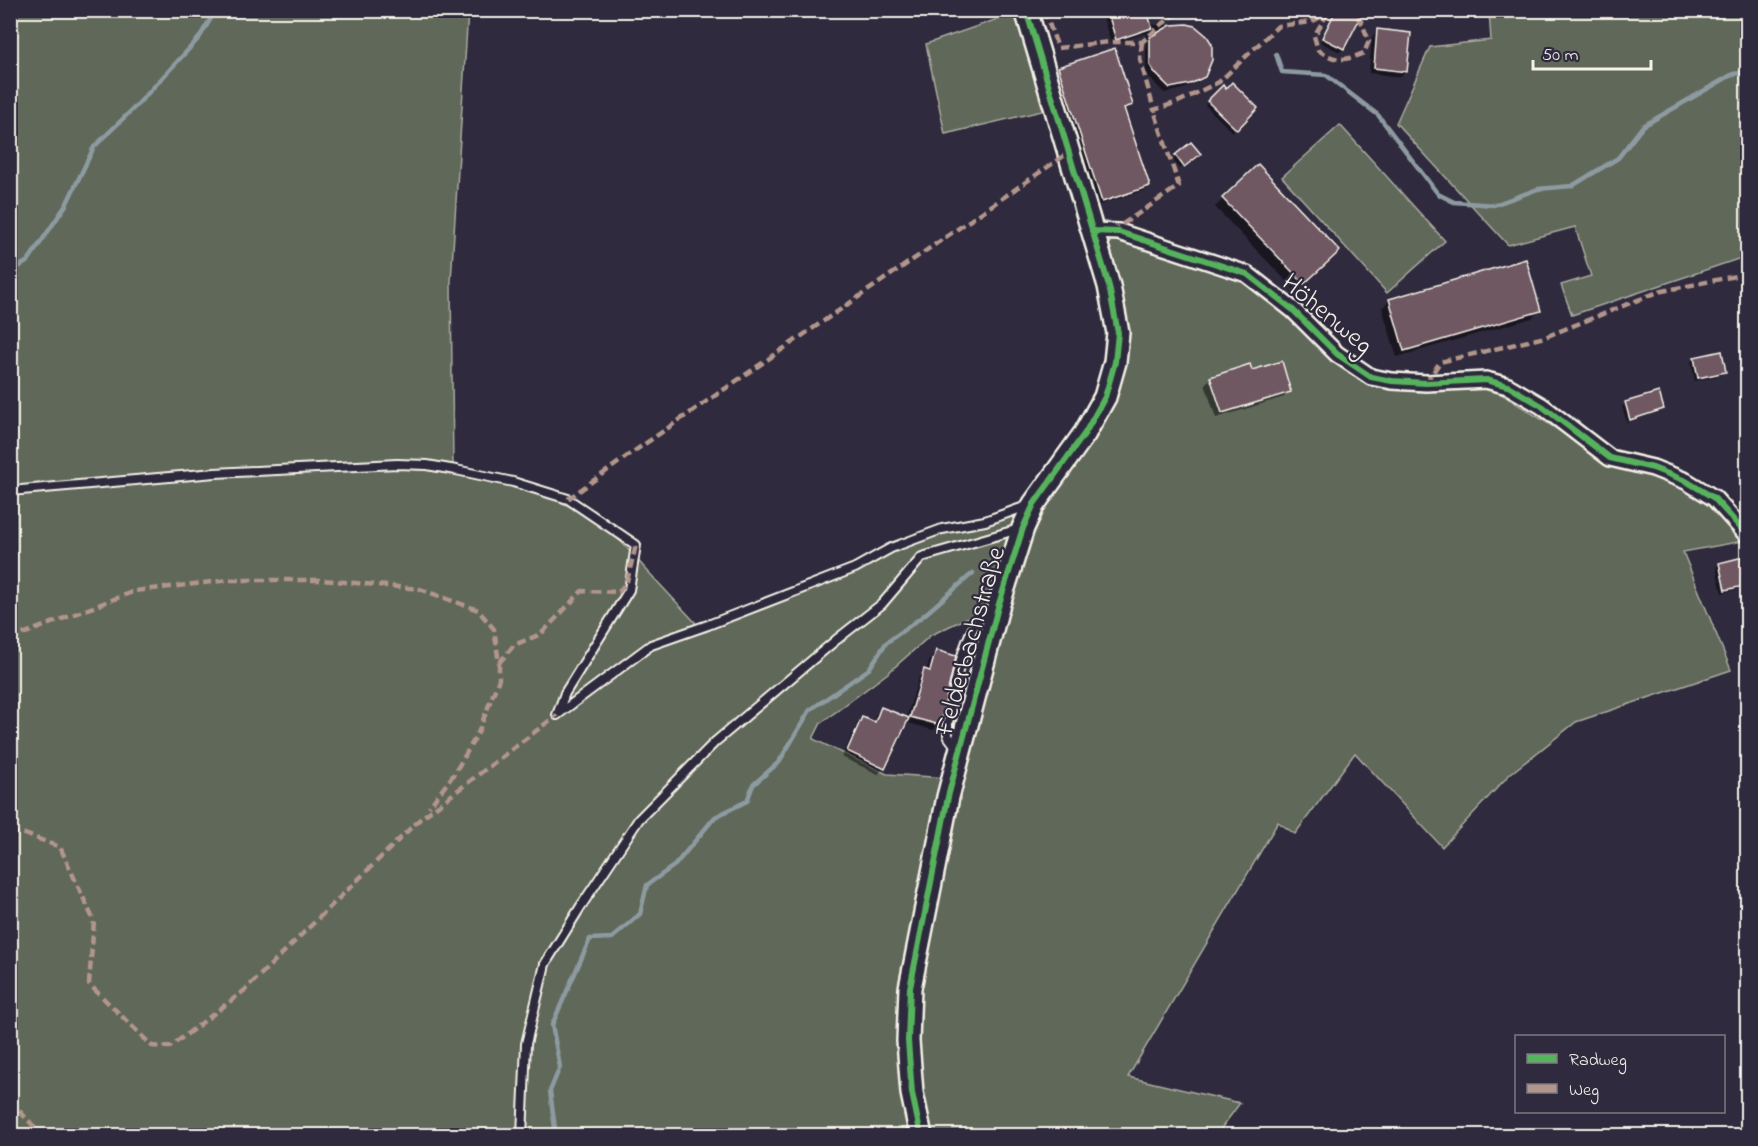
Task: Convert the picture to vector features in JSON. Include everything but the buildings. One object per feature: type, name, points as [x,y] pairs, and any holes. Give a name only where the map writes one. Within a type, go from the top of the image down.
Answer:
[{"type":"street","name":"Felderbachstraße","points":[[921,1136],[912,1093],[908,1041],[910,988],[948,797],[998,607],[1023,528],[1034,504],[1085,433],[1105,397],[1115,362],[1118,333],[1109,286],[1026,10]]},
{"type":"street","name":"Höhenweg","points":[[1092,231],[1119,232],[1247,274],[1293,310],[1337,354],[1371,376],[1392,381],[1426,383],[1486,380],[1508,386],[1542,406],[1610,458],[1653,468],[1686,481],[1714,498],[1748,536]]},
{"type":"lane","points":[[10,491],[215,473],[398,464],[428,465],[456,470],[513,482],[568,499],[636,545],[629,590],[565,693],[557,715],[651,645],[855,568],[891,548],[942,529],[986,521],[1034,504]]},
{"type":"lane","name":"Felderbachstraße","points":[[522,1136],[526,1044],[545,964],[639,819],[715,742],[882,604],[922,557],[1023,528]]},
{"type":"green space","points":[[10,11],[468,11],[451,281],[453,467],[399,461],[334,463],[217,469],[45,483],[11,488]]},
{"type":"green space","points":[[1489,11],[1747,11],[1747,256],[1572,315],[1561,285],[1591,276],[1575,227],[1508,245],[1396,123],[1430,47],[1491,40]]},
{"type":"green space","points":[[1018,12],[1046,110],[945,134],[926,44]]},
{"type":"green space","points":[[1340,125],[1445,241],[1387,293],[1282,177]]},
{"type":"green space","points":[[1113,239],[1142,246],[1244,281],[1374,383],[1487,385],[1568,436],[1713,501],[1743,541],[1683,552],[1731,670],[1576,722],[1510,774],[1442,847],[1355,753],[1295,834],[1278,822],[1128,1077],[1240,1103],[1218,1135],[929,1136],[916,1057],[917,994],[952,809],[1000,625],[1037,513],[1105,413],[1121,378],[1125,332],[1105,248]]},
{"type":"green space","points":[[395,468],[481,478],[539,494],[567,505],[614,535],[704,632],[839,579],[895,552],[940,534],[985,525],[1018,515],[988,608],[931,635],[888,673],[821,723],[813,739],[887,774],[947,778],[906,980],[914,1135],[11,1135],[11,496],[20,493],[221,476]]},
{"type":"waterway","points":[[10,272],[28,261],[66,205],[94,147],[138,104],[199,38],[216,10]]},
{"type":"waterway","points":[[1276,54],[1282,72],[1326,75],[1378,115],[1438,194],[1454,202],[1494,205],[1538,189],[1572,186],[1618,158],[1643,126],[1733,74],[1748,72]]},
{"type":"waterway","points":[[556,1136],[550,1091],[560,1067],[552,1025],[590,939],[612,938],[640,914],[647,885],[675,865],[715,817],[747,801],[753,785],[779,762],[810,710],[869,669],[886,643],[923,616],[973,573]]},
{"type":"marked path","points":[[1044,10],[1058,48],[1109,42],[1142,42],[1181,10]]},
{"type":"marked path","points":[[1142,42],[1140,59],[1154,110],[1178,102],[1219,82],[1278,26],[1311,22],[1321,17],[1327,10]]},
{"type":"marked path","points":[[1328,13],[1314,36],[1318,50],[1330,57],[1346,59],[1364,53],[1369,41],[1361,21],[1349,10]]},
{"type":"marked path","points":[[1111,232],[1179,186],[1154,110]]},
{"type":"marked path","points":[[568,499],[1068,153]]},
{"type":"marked path","points":[[1426,383],[1440,362],[1545,337],[1658,292],[1735,276],[1748,271]]},
{"type":"marked path","points":[[499,663],[514,645],[541,634],[582,591],[619,592],[627,581],[636,545]]},
{"type":"marked path","points":[[10,639],[135,591],[229,580],[323,580],[420,589],[478,610],[494,629],[499,679],[478,733],[454,774],[429,807]]},
{"type":"marked path","points":[[10,832],[25,834],[60,847],[94,921],[89,984],[152,1046],[170,1047],[245,990],[420,819],[557,715]]},
{"type":"marked path","points":[[10,1101],[43,1136]]},
{"type":"cycle path","points":[[921,1136],[912,1093],[908,1041],[910,988],[948,797],[998,607],[1023,528],[1034,504],[1085,433],[1105,397],[1115,362],[1118,333],[1109,286],[1026,10]]},
{"type":"cycle path","points":[[1092,231],[1119,232],[1247,274],[1293,310],[1337,354],[1371,377],[1426,383],[1486,380],[1508,386],[1542,406],[1610,458],[1653,468],[1686,481],[1714,498],[1748,536]]}]
